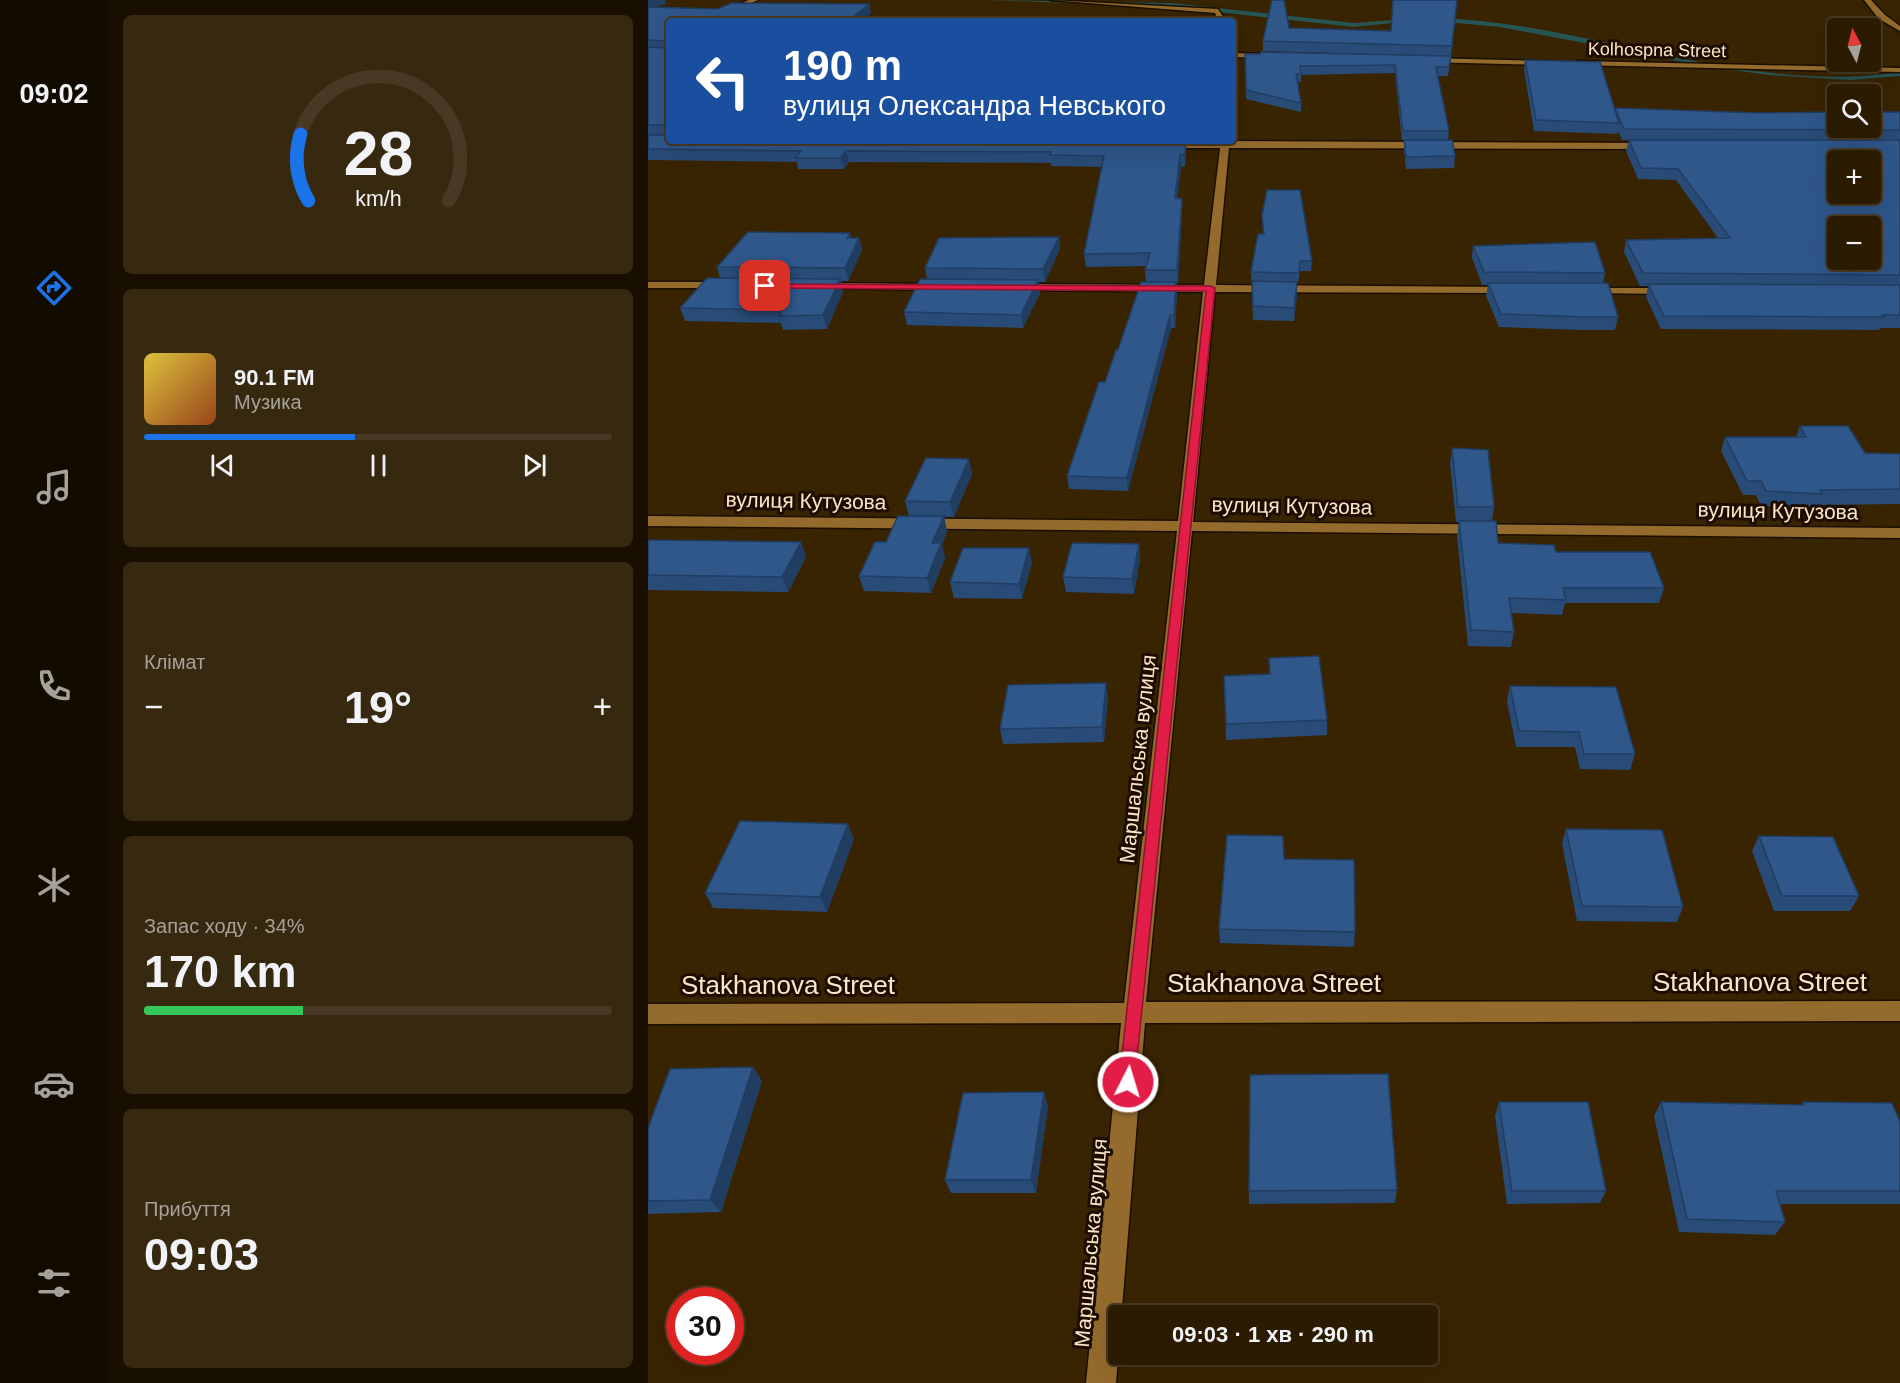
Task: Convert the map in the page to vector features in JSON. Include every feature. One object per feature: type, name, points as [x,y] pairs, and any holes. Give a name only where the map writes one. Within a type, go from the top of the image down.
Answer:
[{"type":"street","points":[[719,18],[755,0]]},
{"type":"street","points":[[1053,0],[1218,11],[1221,18]]},
{"type":"street","points":[[1867,0],[1882,17],[1900,29]]},
{"type":"street","points":[[1236,54],[1281,56]]},
{"type":"street","name":"Kolhospna Street","points":[[1421,60],[1900,70]]},
{"type":"street","points":[[1236,143],[1663,146]]},
{"type":"street","points":[[1154,145],[1190,144]]},
{"type":"street","name":"Маршальська вулиця","points":[[1101,1383],[1134,1012],[1225,144]]},
{"type":"street","points":[[648,285],[732,285]]},
{"type":"street","points":[[804,286],[947,287]]},
{"type":"street","points":[[1007,287],[1520,290]]},
{"type":"street","points":[[1567,291],[1686,291]]},
{"type":"street","name":"вулиця Кутузова","points":[[648,521],[1900,533]]},
{"type":"street","name":"Stakhanova Street","points":[[648,1014],[1900,1011]]},
{"type":"building","points":[[1272,0],[1284,0],[1289,28],[1391,31],[1393,0],[1457,0],[1452,46],[1263,41]]},
{"type":"building","points":[[732,3],[869,4],[852,18],[666,18],[666,41],[648,40],[648,7],[717,9]]},
{"type":"building","points":[[648,47],[666,48],[666,126],[648,125]]},
{"type":"building","points":[[1261,52],[1451,56],[1449,67],[1436,67],[1449,131],[1403,131],[1395,65],[1300,66],[1301,74],[1296,74],[1301,103],[1246,90],[1245,54],[1260,54]]},
{"type":"building","points":[[1525,60],[1600,62],[1619,123],[1536,120]]},
{"type":"building","points":[[1615,108],[1759,113],[1827,112],[1827,130],[1624,129]]},
{"type":"building","points":[[1881,112],[1900,112],[1900,130],[1881,130]]},
{"type":"building","points":[[648,135],[666,135],[666,144],[1186,144],[1185,155],[1180,155],[1175,198],[1182,199],[1177,270],[1145,270],[1150,253],[1084,254],[1104,156],[1050,155],[1051,152],[846,151],[841,158],[795,158],[801,151],[648,149]]},
{"type":"building","points":[[1404,140],[1452,140],[1455,156],[1406,157]]},
{"type":"building","points":[[1629,140],[1900,140],[1900,275],[1643,273],[1626,240],[1730,238],[1678,169],[1641,168]]},
{"type":"building","points":[[1267,190],[1300,190],[1312,261],[1300,261],[1299,273],[1251,272],[1258,234],[1264,234],[1262,215]]},
{"type":"building","points":[[748,232],[850,233],[847,238],[859,238],[845,268],[717,267]]},
{"type":"building","points":[[1059,237],[1043,269],[925,268],[939,238]]},
{"type":"building","points":[[1595,242],[1605,273],[1484,272],[1473,246]]},
{"type":"building","points":[[707,278],[840,279],[823,315],[779,316],[782,310],[680,308]]},
{"type":"building","points":[[920,279],[1038,280],[1021,315],[904,312]]},
{"type":"building","points":[[1252,281],[1297,282],[1294,308],[1253,306]]},
{"type":"building","points":[[1141,282],[1176,282],[1174,316],[1170,315],[1127,478],[1067,476],[1099,382],[1105,382]]},
{"type":"building","points":[[1488,283],[1608,283],[1618,317],[1501,314]]},
{"type":"building","points":[[1648,284],[1900,285],[1900,315],[1882,315],[1884,317],[1664,316]]},
{"type":"building","points":[[1800,426],[1848,426],[1865,453],[1900,454],[1900,489],[1820,490],[1822,494],[1766,491],[1761,481],[1747,481],[1725,437],[1806,437]]},
{"type":"building","points":[[1452,448],[1488,450],[1494,507],[1458,507]]},
{"type":"building","points":[[926,458],[969,459],[950,502],[905,501]]},
{"type":"building","points":[[898,516],[944,516],[932,543],[941,543],[927,578],[859,576],[875,542],[886,542]]},
{"type":"building","points":[[1459,521],[1496,521],[1498,543],[1554,545],[1556,552],[1650,552],[1664,588],[1563,588],[1566,600],[1509,598],[1514,632],[1471,630]]},
{"type":"building","points":[[648,540],[801,542],[782,577],[648,575]]},
{"type":"building","points":[[1072,543],[1139,544],[1132,579],[1063,577]]},
{"type":"building","points":[[963,548],[1029,548],[1019,584],[950,582]]},
{"type":"building","points":[[1319,656],[1327,720],[1226,724],[1224,676],[1270,674],[1269,658]]},
{"type":"building","points":[[1106,683],[1102,727],[1000,729],[1008,685]]},
{"type":"building","points":[[1510,686],[1616,687],[1635,754],[1584,754],[1579,732],[1519,731]]},
{"type":"building","points":[[740,821],[848,824],[820,897],[705,893]]},
{"type":"building","points":[[1566,829],[1662,830],[1683,907],[1582,906]]},
{"type":"building","points":[[1227,835],[1283,836],[1284,859],[1354,860],[1355,932],[1219,929]]},
{"type":"building","points":[[1759,836],[1833,837],[1859,896],[1782,896]]},
{"type":"building","points":[[753,1067],[710,1200],[648,1201],[648,1128],[670,1069]]},
{"type":"building","points":[[1388,1074],[1397,1190],[1249,1191],[1250,1075]]},
{"type":"building","points":[[1044,1092],[1031,1180],[945,1180],[963,1093]]},
{"type":"building","points":[[1499,1102],[1588,1102],[1606,1191],[1512,1191]]},
{"type":"building","points":[[1661,1102],[1804,1105],[1803,1102],[1892,1103],[1900,1122],[1900,1191],[1776,1191],[1785,1222],[1687,1219]]},
{"type":"waterway","points":[[991,0],[1172,5],[1354,25],[1408,21]]},
{"type":"waterway","points":[[1436,20],[1500,26],[1740,70],[1850,78],[1900,74]]},
{"type":"route","points":[[765,286],[1211,288],[1128,1082]]}]
